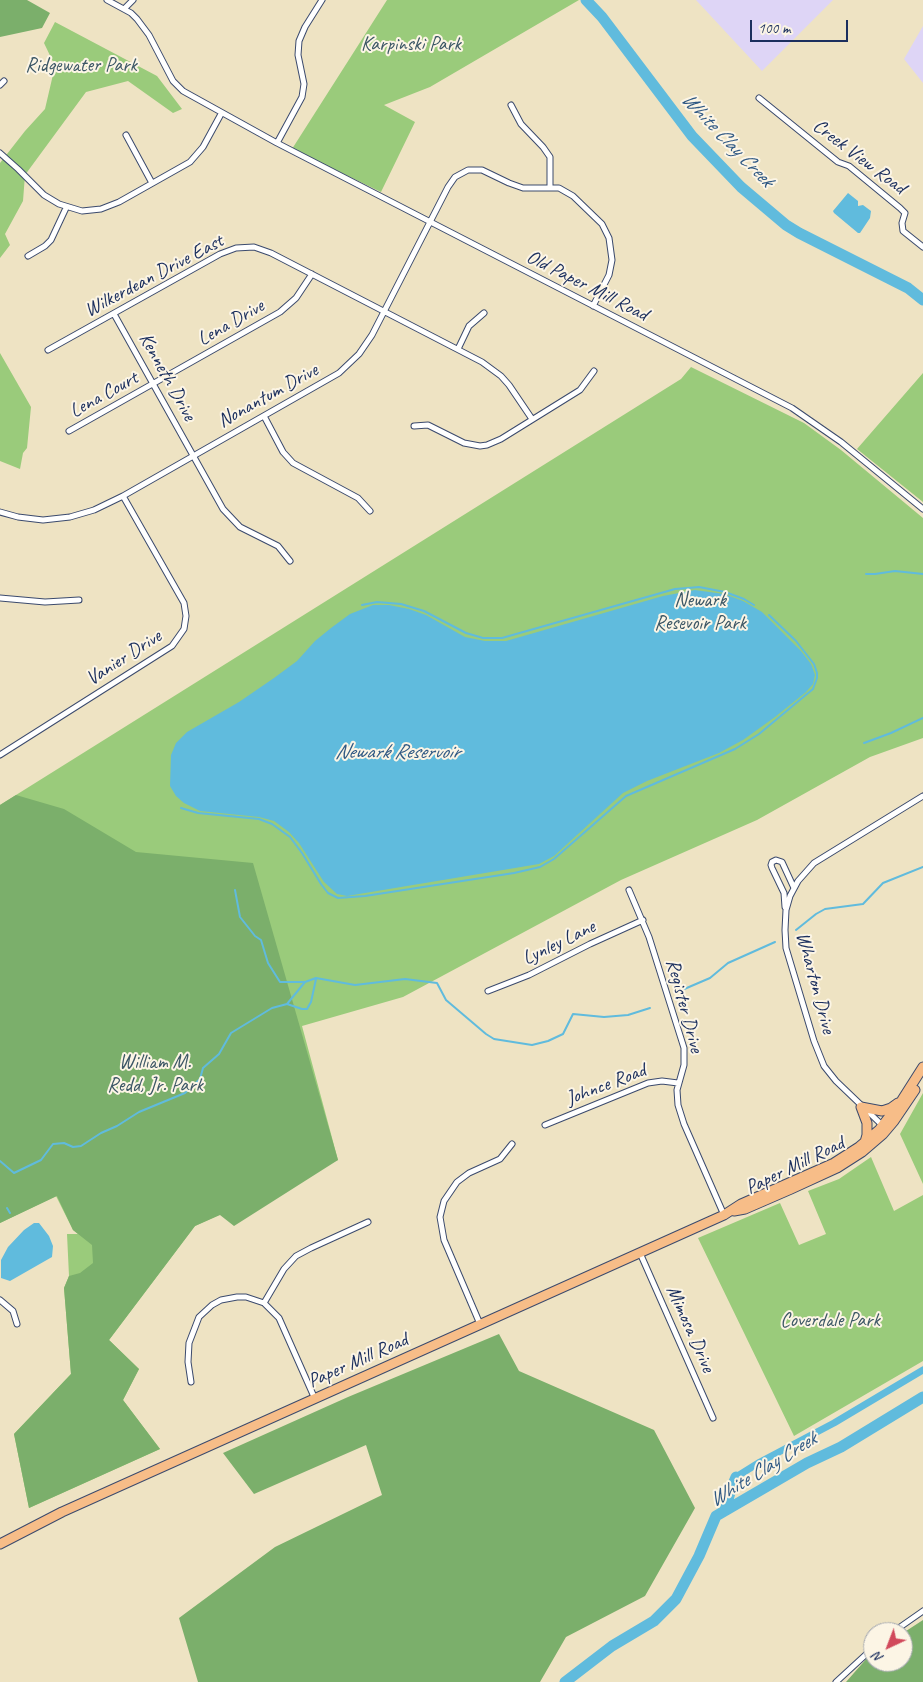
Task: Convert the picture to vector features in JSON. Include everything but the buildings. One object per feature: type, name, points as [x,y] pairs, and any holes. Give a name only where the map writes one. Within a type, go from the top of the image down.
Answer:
[{"type":"main road","name":"Paper Mill Road","points":[[0,1544],[62,1512],[640,1253],[727,1213],[742,1204],[834,1163],[885,1128],[922,1069]]},
{"type":"main road","name":"Paper Mill Road","points":[[727,1213],[744,1210],[837,1168],[862,1152],[908,1103],[920,1080],[922,1069]]},
{"type":"main road","points":[[861,1107],[882,1111],[891,1108],[902,1100]]},
{"type":"main road","points":[[861,1107],[867,1123],[867,1135],[864,1142]]},
{"type":"street","name":"Old Paper Mill Road","points":[[107,0],[124,9],[144,27],[173,81],[189,95],[277,143],[801,414],[841,442],[923,509]]},
{"type":"street","points":[[124,9],[133,0]]},
{"type":"street","points":[[277,143],[299,104],[304,90],[298,56],[299,41],[305,27],[322,0]]},
{"type":"street","name":"Creek View Road","points":[[759,98],[838,162],[850,166],[900,208],[905,213],[902,224],[903,231],[923,247]]},
{"type":"street","points":[[511,105],[520,124],[544,147],[550,158],[550,187],[560,188],[573,196],[602,224],[609,238],[613,253],[611,268],[593,306]]},
{"type":"street","points":[[0,153],[44,195],[66,208],[82,211],[101,209],[120,202],[190,162],[203,146],[222,114]]},
{"type":"street","points":[[126,136],[152,183]]},
{"type":"street","name":"Nonantum Drive","points":[[0,512],[30,519],[56,519],[83,514],[123,496],[330,379],[346,367],[366,345],[448,187],[455,177],[468,170],[476,169],[489,172],[516,186],[529,188],[550,187]]},
{"type":"street","points":[[28,256],[51,240],[66,208]]},
{"type":"street","name":"Wilkerdean Drive East","points":[[48,350],[220,254],[245,247],[262,250],[312,274],[482,362],[502,376],[532,420]]},
{"type":"street","name":"Lena Drive","points":[[153,384],[280,312],[296,298],[312,274]]},
{"type":"street","points":[[458,349],[469,326],[484,313]]},
{"type":"street","name":"Kenneth Drive","points":[[114,314],[228,516],[240,526],[278,546],[290,561]]},
{"type":"street","points":[[414,426],[428,425],[464,443],[480,446],[494,443],[580,390],[594,371]]},
{"type":"street","name":"Lena Court","points":[[69,431],[153,384]]},
{"type":"street","points":[[264,416],[283,452],[293,463],[358,498],[370,512]]},
{"type":"street","name":"Vanier Drive","points":[[0,755],[166,650],[177,641],[184,629],[186,616],[184,603],[123,496]]},
{"type":"street","points":[[0,598],[45,602],[79,600]]},
{"type":"street","name":"Wharton Drive","points":[[885,1128],[861,1107],[824,1066],[814,1041],[786,948],[786,910],[794,888],[814,863],[923,796]]},
{"type":"street","points":[[786,910],[784,893],[772,868],[772,862],[776,860],[782,862],[794,888]]},
{"type":"street","name":"Register Drive","points":[[629,890],[643,920],[684,1048],[684,1065],[678,1083],[678,1106],[727,1213]]},
{"type":"street","name":"Lynley Lane","points":[[488,991],[529,975],[643,920]]},
{"type":"street","name":"Johnce Road","points":[[545,1125],[648,1083],[662,1081],[678,1083]]},
{"type":"street","points":[[480,1324],[444,1240],[440,1217],[444,1201],[457,1182],[469,1173],[500,1159],[512,1144]]},
{"type":"street","points":[[264,1303],[284,1269],[296,1256],[368,1222]]},
{"type":"street","name":"Mimosa Drive","points":[[640,1253],[713,1418]]},
{"type":"street","points":[[191,1382],[188,1362],[190,1343],[195,1325],[212,1305],[229,1298],[246,1297],[264,1303],[279,1318],[315,1399]]},
{"type":"street","points":[[0,1300],[13,1311],[18,1324]]},
{"type":"street","points":[[907,1622],[923,1611]]},
{"type":"street","points":[[836,1682],[863,1657]]},
{"type":"shaded area","points":[[696,0],[833,0],[762,71]]},
{"type":"shaded area","points":[[923,26],[923,83],[904,59]]},
{"type":"green space","points":[[0,0],[27,0],[50,13],[42,28],[0,37]]},
{"type":"green space","name":"Karpinski Park","points":[[387,0],[579,0],[430,87],[384,105],[415,122],[381,192],[292,149]]},
{"type":"green space","name":"Ridgewater Park","points":[[55,22],[157,76],[182,109],[173,113],[128,81],[86,92],[25,175],[23,201],[5,234],[10,245],[0,258],[0,163],[45,109],[55,66],[44,43]]},
{"type":"green space","points":[[0,353],[31,407],[27,448],[23,453],[20,469],[0,461]]},
{"type":"green space","name":"Newark Resevoir Park","points":[[691,367],[804,423],[841,450],[923,518],[923,738],[870,757],[757,820],[621,880],[403,997],[302,1026],[338,1160],[195,1226],[109,1340],[139,1369],[123,1400],[160,1449],[29,1508],[14,1434],[71,1374],[64,1288],[69,1276],[67,1234],[78,1234],[73,1230],[56,1196],[0,1223],[0,805],[681,379]]},
{"type":"green space","points":[[923,373],[923,502],[857,449]]},
{"type":"green space","name":"William M. Redd, Jr. Park","points":[[16,795],[64,809],[136,852],[253,863],[338,1160],[234,1226],[220,1215],[195,1226],[109,1340],[139,1369],[123,1400],[160,1449],[29,1508],[14,1434],[71,1374],[64,1288],[69,1276],[80,1273],[93,1263],[92,1245],[73,1230],[57,1196],[0,1223],[0,805]]},
{"type":"green space","points":[[923,1093],[923,1184],[900,1134]]},
{"type":"green space","name":"Coverdale Park","points":[[871,1157],[894,1211],[923,1195],[923,1361],[794,1436],[698,1238],[780,1203],[799,1245],[826,1234],[808,1191],[839,1179]]},
{"type":"green space","points":[[499,1334],[519,1371],[654,1430],[695,1508],[645,1596],[566,1637],[540,1682],[198,1682],[179,1618],[275,1547],[382,1495],[366,1445],[254,1494],[223,1453],[348,1397]]},
{"type":"green space","points":[[923,1620],[923,1682],[846,1682],[863,1663],[863,1672],[913,1672],[913,1626]]},
{"type":"water","points":[[848,193],[858,201],[858,206],[863,205],[871,211],[870,218],[860,233],[833,211]]},
{"type":"water","name":"Newark Reservoir","points":[[695,590],[724,594],[743,601],[762,612],[801,651],[811,664],[815,675],[813,684],[775,717],[743,740],[719,753],[647,781],[623,793],[554,856],[539,864],[347,896],[337,894],[324,882],[299,843],[289,832],[274,821],[259,817],[200,811],[184,803],[176,796],[170,786],[171,755],[176,743],[187,732],[239,702],[274,678],[297,661],[315,641],[350,614],[373,605],[389,605],[409,609],[426,615],[465,637],[485,641],[506,641],[663,596]]},
{"type":"water","points":[[34,1223],[39,1223],[49,1236],[53,1246],[52,1257],[10,1281],[1,1278],[1,1260],[8,1247],[24,1230]]},
{"type":"waterway","name":"White Clay Creek","points":[[586,0],[602,17],[692,136],[741,187],[786,225],[908,288],[923,300]]},
{"type":"waterway","points":[[866,574],[895,571],[923,574]]},
{"type":"waterway","points":[[362,605],[377,602],[401,604],[424,611],[466,633],[483,638],[502,638],[675,589],[699,587],[725,592],[754,605]]},
{"type":"waterway","points":[[181,808],[198,813],[259,819],[272,824],[290,837],[328,893],[338,898],[365,896],[514,873],[540,867],[554,859],[626,796],[735,749],[759,734],[813,689],[817,678],[814,664],[796,641],[769,615]]},
{"type":"waterway","points":[[864,743],[923,718]]},
{"type":"waterway","points":[[796,930],[825,909],[863,904],[883,883],[923,867]]},
{"type":"waterway","points":[[235,890],[240,917],[255,936],[261,940],[268,963],[280,982],[305,982]]},
{"type":"waterway","points":[[682,990],[710,978],[728,963],[775,942]]},
{"type":"waterway","points":[[0,1161],[14,1173],[41,1160],[53,1144],[64,1143],[73,1147],[81,1146],[139,1112],[185,1093],[200,1079],[203,1068],[219,1054],[231,1033],[272,1008],[287,1004],[305,982],[316,978],[355,985],[405,979],[437,983],[446,1000],[486,1034],[494,1039],[532,1045],[548,1041],[563,1034],[573,1014],[604,1017],[628,1015],[650,1008]]},
{"type":"waterway","points":[[287,1004],[307,1009],[311,1002],[316,979]]},
{"type":"waterway","points":[[7,1208],[10,1213]]},
{"type":"waterway","points":[[736,1477],[760,1462],[834,1423],[923,1370]]},
{"type":"waterway","name":"White Clay Creek","points":[[565,1682],[612,1646],[654,1621],[676,1599],[699,1556],[716,1516],[807,1463],[841,1447],[923,1397]]},
{"type":"waterway","points":[[725,1510],[736,1477]]}]
